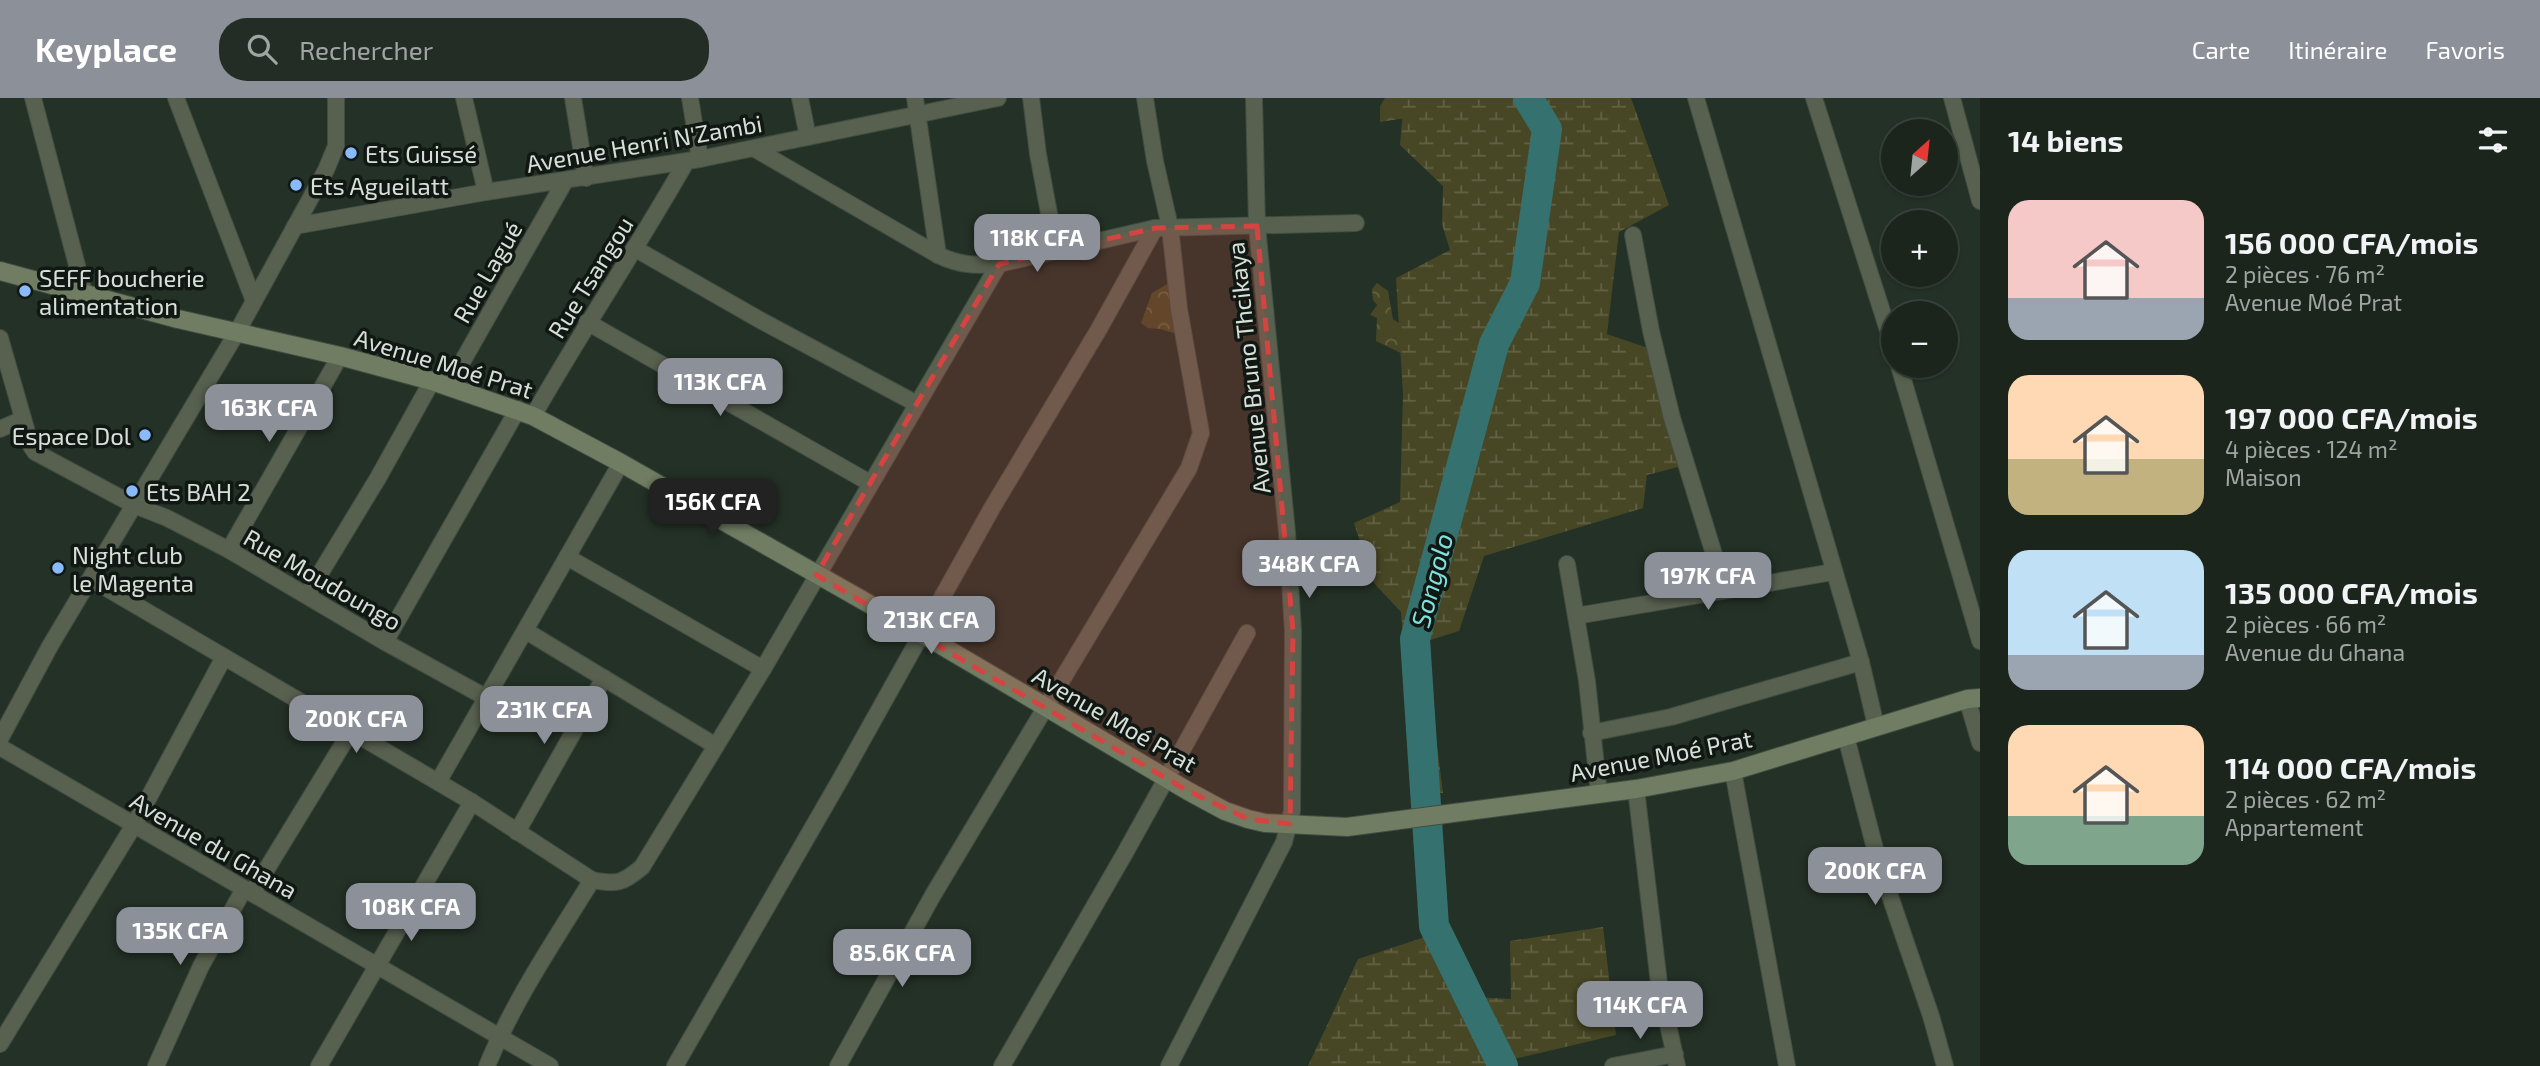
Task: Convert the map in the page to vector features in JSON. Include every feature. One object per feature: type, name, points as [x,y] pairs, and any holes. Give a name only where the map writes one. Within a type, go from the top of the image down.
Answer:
[{"type":"street","points":[[33,98],[84,292]]},
{"type":"street","points":[[176,98],[254,301]]},
{"type":"street","points":[[0,739],[50,646],[236,334],[326,170],[335,146],[336,98]]},
{"type":"street","points":[[464,98],[485,192]]},
{"type":"street","points":[[573,98],[586,178]]},
{"type":"street","points":[[690,98],[693,160]]},
{"type":"street","points":[[800,98],[808,137]]},
{"type":"street","name":"Avenue Henri N'Zambi","points":[[295,226],[485,192],[755,149],[917,106],[998,98]]},
{"type":"street","points":[[1031,98],[1038,154],[1056,251]]},
{"type":"street","points":[[838,1066],[933,895],[1189,468],[1201,433],[1162,228],[1145,98]]},
{"type":"street","name":"Avenue Bruno Thcikaya","points":[[1169,1066],[1278,854],[1290,824],[1293,631],[1287,531],[1257,226],[1254,98]]},
{"type":"street","points":[[1696,98],[1861,662],[1876,726]]},
{"type":"street","points":[[1814,98],[1881,308]]},
{"type":"street","points":[[1952,98],[1980,201]]},
{"type":"street","points":[[917,106],[938,255]]},
{"type":"street","points":[[755,149],[938,255],[957,264],[973,267],[999,264],[1162,228],[1356,223]]},
{"type":"street","name":"Rue Tsangou","points":[[385,642],[525,413],[693,160]]},
{"type":"street","name":"Rue Lagué","points":[[307,595],[565,181]]},
{"type":"street","points":[[675,1066],[992,508],[1162,228]]},
{"type":"street","points":[[1633,235],[1651,331],[1672,418],[1725,590]]},
{"type":"street","points":[[634,248],[760,320],[917,404]]},
{"type":"street","points":[[91,579],[472,802],[592,880],[612,884],[627,880],[642,867],[716,746],[999,264]]},
{"type":"street","name":"Avenue Moé Prat","points":[[0,271],[236,334],[340,356],[441,383],[525,413],[621,463],[922,634],[1167,778],[1237,815],[1265,823],[1347,827],[1636,789],[1733,771],[1974,698]]},
{"type":"street","points":[[587,322],[870,483]]},
{"type":"street","name":"Rue Moudoungo","points":[[0,338],[35,452],[134,505],[167,518],[229,550],[385,642],[487,698]]},
{"type":"street","points":[[229,550],[340,356]]},
{"type":"street","points":[[1903,378],[1980,641]]},
{"type":"street","points":[[0,429],[23,419]]},
{"type":"street","points":[[438,782],[621,463]]},
{"type":"street","points":[[567,557],[763,668]]},
{"type":"street","points":[[1567,564],[1587,681],[1599,794]]},
{"type":"street","points":[[1576,615],[1833,572]]},
{"type":"street","points":[[526,631],[716,746]]},
{"type":"street","points":[[1002,1066],[1247,633]]},
{"type":"street","points":[[0,1044],[134,825],[224,657]]},
{"type":"street","points":[[1591,733],[1671,717],[1861,662]]},
{"type":"street","points":[[517,832],[604,678]]},
{"type":"street","points":[[1974,698],[1980,743]]},
{"type":"street","points":[[156,1066],[201,966],[351,731]]},
{"type":"street","points":[[1846,737],[1879,864],[1931,1016],[1945,1066]]},
{"type":"street","name":"Avenue du Ghana","points":[[0,747],[550,1066]]},
{"type":"street","points":[[1733,771],[1787,1066]]},
{"type":"street","points":[[1613,1066],[1676,1060],[1658,983],[1636,789]]},
{"type":"street","points":[[319,1066],[472,802]]},
{"type":"street","points":[[487,1066],[499,1037],[535,972],[592,880]]},
{"type":"highlighted area","points":[[1257,226],[1293,631],[1290,824],[1248,819],[1188,791],[816,575],[999,264],[1155,228]]},
{"type":"green space","points":[[1385,98],[1411,98],[1413,117],[1380,122],[1380,106]]},
{"type":"green space","points":[[1404,98],[1631,98],[1669,205],[1619,232],[1607,334],[1651,349],[1678,467],[1647,475],[1643,508],[1484,556],[1459,631],[1424,642],[1443,793],[1415,791],[1401,612],[1374,583],[1354,523],[1400,502],[1403,394],[1396,278],[1450,250],[1442,224],[1443,186],[1400,145]]},
{"type":"green space","points":[[1172,281],[1177,334],[1148,328],[1141,323],[1152,293]]},
{"type":"green space","points":[[1377,283],[1388,291],[1393,319],[1411,332],[1413,359],[1376,341],[1377,318],[1370,315],[1377,305],[1373,300],[1372,289]]},
{"type":"green space","points":[[1603,927],[1616,1035],[1514,1059],[1516,1066],[1308,1066],[1358,959],[1425,937],[1456,996],[1511,999],[1510,941]]},
{"type":"waterway","name":"Songolo","points":[[1503,1066],[1434,926],[1415,639],[1494,344],[1525,283],[1547,129],[1528,98]]},
{"type":"place","name":"Ets Guissé","points":[[351,153]]},
{"type":"place","name":"Ets Agueilatt","points":[[296,185]]},
{"type":"place","name":"SEFF boucherie alimentation","points":[[25,291]]},
{"type":"place","name":"Espace Dol","points":[[145,435]]},
{"type":"place","name":"Ets BAH 2","points":[[132,491]]},
{"type":"place","name":"Night club le Magenta","points":[[58,568]]}]
